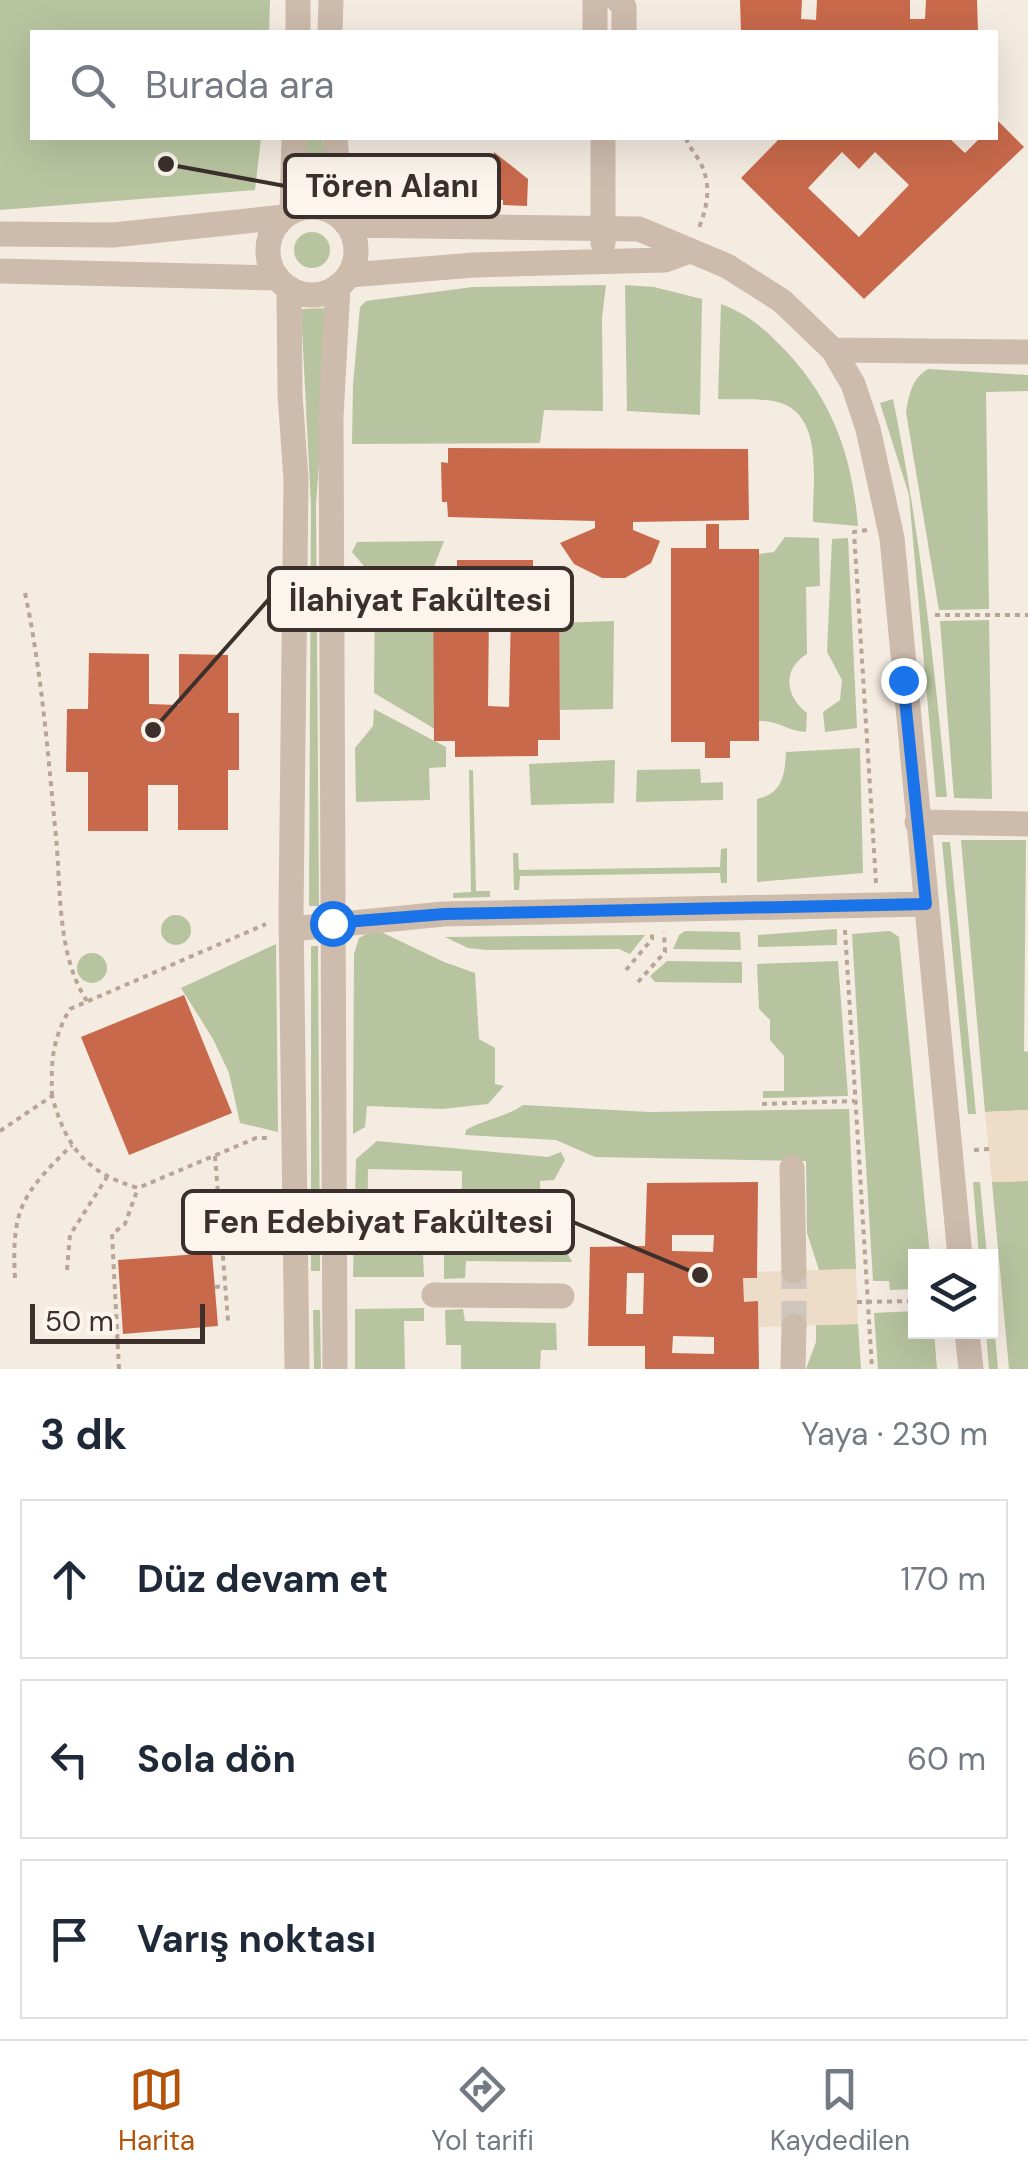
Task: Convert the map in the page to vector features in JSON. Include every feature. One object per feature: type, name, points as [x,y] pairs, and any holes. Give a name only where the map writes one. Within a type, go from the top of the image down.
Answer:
[{"type":"street","points":[[298,0],[298,30]]},
{"type":"street","points":[[330,0],[330,30]]},
{"type":"street","points":[[595,30],[599,0]]},
{"type":"street","points":[[599,0],[603,30]]},
{"type":"street","points":[[618,0],[624,6],[624,30]]},
{"type":"street","points":[[288,215],[294,140]]},
{"type":"street","points":[[335,140],[345,222],[356,250],[343,281],[330,416],[336,1369]]},
{"type":"street","points":[[595,140],[595,158],[603,171]]},
{"type":"street","points":[[602,263],[603,140]]},
{"type":"street","points":[[603,171],[622,140]]},
{"type":"street","points":[[297,1369],[291,921],[296,478],[284,283],[270,263],[268,246],[273,230],[302,208],[324,208],[345,222],[639,229],[727,266],[760,286],[802,318],[834,350],[853,384],[868,429],[890,528],[959,1249]]},
{"type":"street","points":[[0,234],[114,236],[288,215]]},
{"type":"street","points":[[0,270],[284,283],[317,294],[343,281],[474,266],[666,260],[690,251]]},
{"type":"street","points":[[834,350],[1028,352]]},
{"type":"street","points":[[917,822],[1028,824]]},
{"type":"street","points":[[291,921],[332,923],[499,912],[926,904]]},
{"type":"street","points":[[792,1168],[794,1271]]},
{"type":"street","points":[[296,1294],[335,1293]]},
{"type":"street","points":[[434,1294],[562,1296]]},
{"type":"street","points":[[793,1369],[794,1326]]},
{"type":"street","points":[[969,1339],[971,1369]]},
{"type":"path","points":[[687,140],[705,172],[708,189],[707,207],[690,251]]},
{"type":"path","points":[[872,1369],[854,1101],[856,907],[876,882],[854,532],[890,528]]},
{"type":"path","points":[[25,593],[36,647],[62,917],[76,984],[87,1001]]},
{"type":"path","points":[[935,615],[1028,614]]},
{"type":"path","points":[[291,921],[70,1008],[55,1035],[52,1096],[72,1145],[89,1165],[107,1177],[138,1188],[256,1138],[294,1136]]},
{"type":"path","points":[[626,970],[652,939]]},
{"type":"path","points":[[638,982],[665,952]]},
{"type":"path","points":[[0,1131],[52,1096]]},
{"type":"path","points":[[762,1104],[854,1101]]},
{"type":"path","points":[[15,1278],[15,1222],[22,1203],[42,1175],[72,1145]]},
{"type":"path","points":[[214,1154],[228,1321]]},
{"type":"path","points":[[67,1270],[70,1235],[107,1177]]},
{"type":"path","points":[[119,1369],[112,1234],[125,1224],[138,1188]]},
{"type":"path","points":[[215,1287],[225,1286]]},
{"type":"path","points":[[857,1302],[908,1300]]},
{"type":"green space","points":[[0,0],[270,0],[269,30],[30,30],[30,140],[261,140],[255,190],[0,210]]},
{"type":"green space","points":[[306,140],[322,140],[330,185],[302,185]]},
{"type":"green space","points":[[312,232],[325,237],[330,250],[325,263],[312,268],[299,263],[294,250],[299,237]]},
{"type":"green space","points":[[606,285],[602,318],[603,411],[544,410],[540,443],[352,444],[360,307],[366,301],[473,287]]},
{"type":"green space","points":[[625,285],[654,287],[702,299],[700,415],[627,411]]},
{"type":"green space","points":[[721,304],[765,331],[812,383],[844,450],[858,526],[813,522],[814,469],[809,433],[790,407],[766,400],[718,399]]},
{"type":"green space","points":[[330,308],[316,505],[319,906],[309,906],[311,506],[301,309]]},
{"type":"green space","points":[[928,369],[1028,375],[1028,391],[986,392],[989,609],[939,610],[906,412],[915,382]]},
{"type":"green space","points":[[893,399],[919,548],[947,797],[936,797],[909,495],[880,403]]},
{"type":"green space","points":[[785,537],[819,538],[820,586],[806,587],[807,654],[793,667],[789,683],[794,699],[807,713],[806,732],[759,721],[759,554],[774,552]]},
{"type":"green space","points":[[848,538],[857,728],[825,732],[823,712],[840,700],[842,680],[827,652],[832,539]]},
{"type":"green space","points":[[444,541],[433,569],[435,729],[374,693],[375,579],[352,552],[357,542]]},
{"type":"green space","points":[[989,620],[992,799],[954,798],[940,621]]},
{"type":"green space","points":[[614,621],[613,709],[560,710],[559,623]]},
{"type":"green space","points":[[374,709],[446,747],[446,767],[429,768],[430,800],[356,802],[355,748],[373,726]]},
{"type":"green space","points":[[860,748],[863,873],[757,882],[757,799],[777,788],[786,752]]},
{"type":"green space","points":[[615,760],[614,803],[531,805],[529,764]]},
{"type":"green space","points":[[700,769],[701,783],[723,782],[723,800],[636,802],[637,770]]},
{"type":"green space","points":[[469,770],[473,770],[476,891],[490,891],[490,897],[453,898],[453,893],[471,892]]},
{"type":"green space","points":[[961,840],[1026,840],[1024,1051],[1028,1052],[1028,1110],[985,1112]]},
{"type":"green space","points":[[942,842],[950,842],[976,1114],[968,1114]]},
{"type":"green space","points":[[727,848],[727,883],[721,883],[720,873],[520,876],[519,890],[514,890],[513,853],[518,853],[519,870],[720,867],[721,849]]},
{"type":"green space","points":[[176,915],[190,924],[191,930],[182,944],[176,945],[162,936],[161,930],[170,916]]},
{"type":"green space","points":[[837,929],[837,945],[758,947],[758,935]]},
{"type":"green space","points":[[685,931],[740,932],[741,950],[673,949]]},
{"type":"green space","points":[[890,931],[899,937],[929,1249],[908,1249],[908,1289],[890,1290],[889,1281],[873,1281],[852,934]]},
{"type":"green space","points":[[381,932],[475,973],[479,1039],[495,1048],[495,1084],[504,1086],[488,1104],[442,1109],[367,1106],[365,1127],[353,1134],[354,954],[359,938]]},
{"type":"green space","points":[[645,935],[630,954],[619,949],[487,950],[468,948],[445,937]]},
{"type":"green space","points":[[276,944],[278,1132],[240,1123],[229,1073],[181,988]]},
{"type":"green space","points":[[311,946],[318,946],[320,1271],[311,1271]]},
{"type":"green space","points":[[92,953],[106,962],[107,968],[98,982],[92,983],[78,974],[77,968],[86,954]]},
{"type":"green space","points":[[667,961],[742,962],[742,983],[655,982],[650,976]]},
{"type":"green space","points":[[838,961],[848,1096],[763,1098],[763,1091],[784,1091],[784,1056],[770,1040],[770,1020],[759,1009],[757,964]]},
{"type":"green space","points":[[523,1105],[649,1112],[849,1109],[856,1269],[819,1270],[807,1233],[806,1161],[595,1157],[556,1140],[465,1135],[473,1126]]},
{"type":"green space","points":[[377,1141],[548,1157],[561,1152],[565,1160],[554,1180],[540,1181],[542,1242],[564,1246],[572,1262],[466,1261],[465,1278],[444,1279],[444,1253],[461,1253],[462,1171],[368,1169],[367,1250],[423,1253],[424,1277],[353,1277],[356,1159]]},
{"type":"green space","points":[[1028,1181],[1028,1369],[1009,1369],[992,1182]]},
{"type":"green space","points":[[973,1182],[980,1182],[986,1249],[978,1249]]},
{"type":"green space","points":[[424,1308],[424,1321],[404,1321],[405,1369],[355,1369],[355,1309]]},
{"type":"green space","points":[[463,1309],[465,1321],[556,1323],[557,1350],[541,1350],[540,1369],[461,1369],[461,1345],[446,1345],[445,1310]]},
{"type":"green space","points":[[313,1310],[320,1310],[321,1369],[314,1369]]},
{"type":"green space","points":[[908,1311],[908,1339],[935,1339],[937,1369],[878,1369],[874,1313]]},
{"type":"green space","points":[[858,1324],[861,1369],[806,1369],[816,1342],[816,1325]]},
{"type":"green space","points":[[987,1339],[995,1339],[998,1369],[989,1369]]},
{"type":"shaded area","points":[[1028,1110],[1028,1181],[992,1182],[985,1112]]},
{"type":"shaded area","points":[[856,1269],[858,1324],[759,1327],[758,1302],[744,1302],[743,1278],[757,1278],[757,1272]]},
{"type":"building","points":[[740,0],[802,0],[801,19],[816,20],[817,0],[910,0],[910,19],[925,19],[926,0],[977,0],[978,30],[741,30]]},
{"type":"building","points":[[998,121],[1024,147],[864,299],[741,178],[778,140],[951,140],[965,153],[978,140],[998,140]],"holes":[[[842,152],[859,169],[875,152],[909,185],[859,237],[808,188]]]},
{"type":"building","points":[[494,152],[528,179],[527,206],[503,205],[503,200],[492,200]]},
{"type":"building","points":[[448,448],[748,449],[749,520],[633,522],[633,530],[660,541],[651,563],[625,578],[602,578],[574,564],[560,543],[595,528],[595,521],[448,517],[447,502],[442,502],[441,462],[448,463]]},
{"type":"building","points":[[706,524],[719,524],[719,549],[759,549],[759,741],[730,741],[730,758],[705,758],[705,742],[671,742],[671,548],[706,548]]},
{"type":"building","points":[[457,560],[533,560],[533,569],[559,569],[560,740],[538,740],[538,756],[455,757],[455,741],[434,741],[433,569],[457,569]],"holes":[[[489,609],[511,610],[509,707],[488,706]]]},
{"type":"building","points":[[89,653],[149,654],[149,704],[179,705],[179,654],[228,655],[228,713],[239,713],[239,770],[228,770],[228,830],[178,830],[178,785],[148,785],[148,831],[88,831],[88,772],[66,772],[67,709],[88,709]]},
{"type":"building","points":[[184,995],[232,1113],[129,1155],[81,1037]]},
{"type":"building","points":[[758,1182],[757,1278],[743,1278],[744,1302],[758,1301],[759,1369],[645,1369],[645,1346],[588,1346],[590,1247],[645,1246],[647,1183]],"holes":[[[672,1235],[714,1235],[713,1252],[672,1251]],[[627,1273],[644,1273],[643,1314],[626,1314]],[[673,1336],[714,1337],[714,1354],[672,1353]]]},
{"type":"building","points":[[212,1253],[218,1326],[123,1334],[118,1260]]},
{"type":"tunnel","points":[[794,1271],[794,1326]]},
{"type":"place","name":"Tören Alanı","points":[[166,164]]},
{"type":"place","name":"İlahiyat Fakültesi","points":[[153,730]]},
{"type":"place","name":"Fen Edebiyat Fakültesi","points":[[700,1275]]},
{"type":"route","points":[[332,923],[499,912],[926,904],[903,680]]}]
